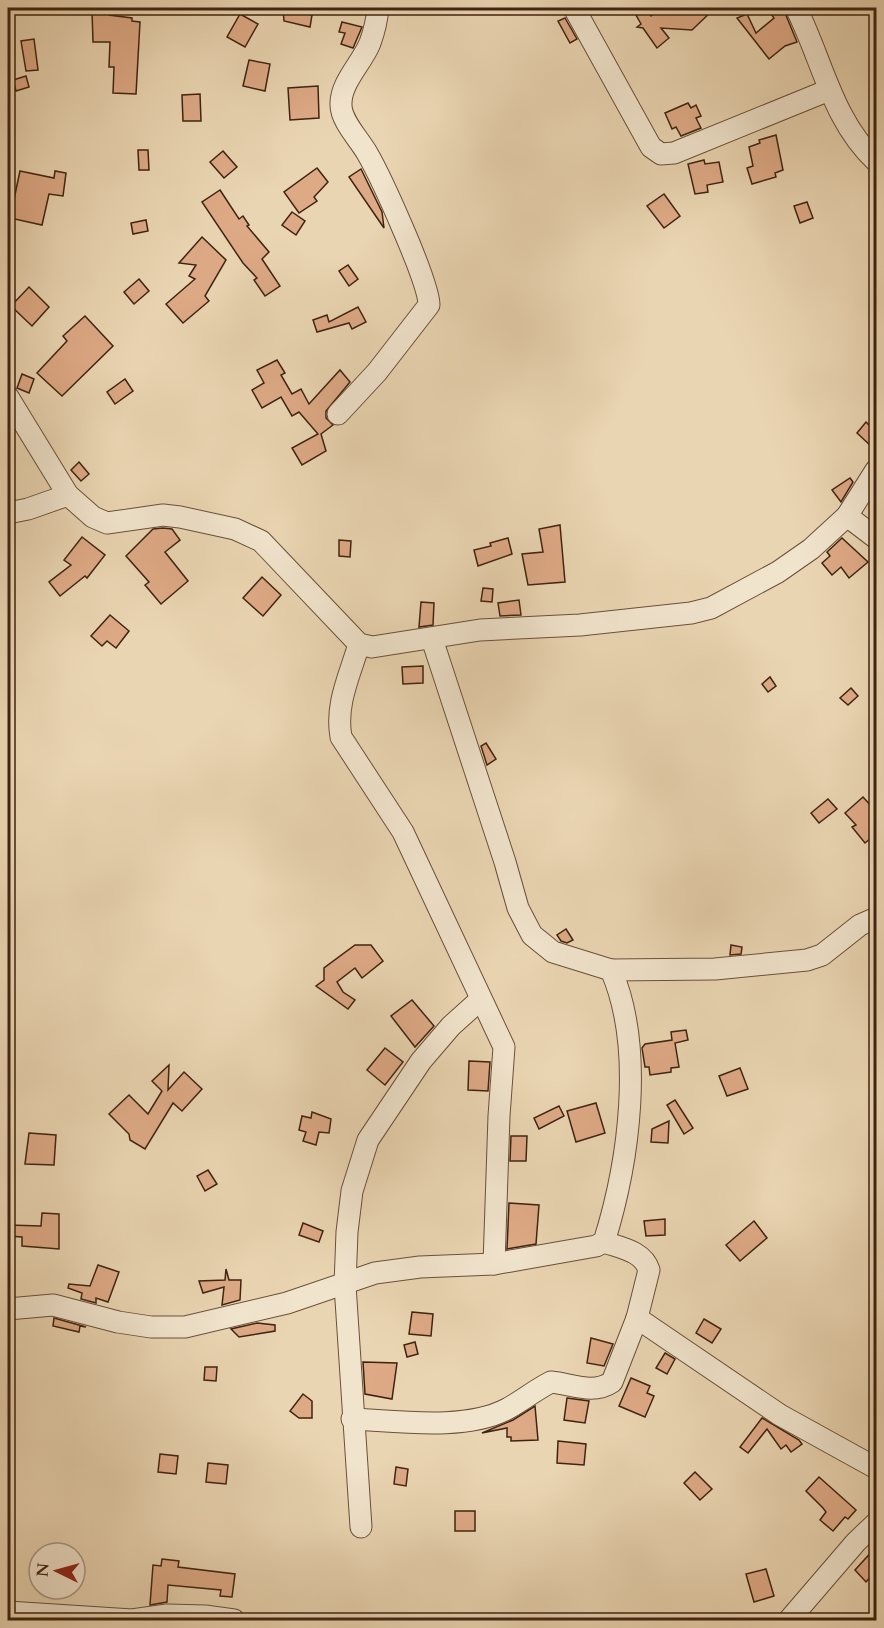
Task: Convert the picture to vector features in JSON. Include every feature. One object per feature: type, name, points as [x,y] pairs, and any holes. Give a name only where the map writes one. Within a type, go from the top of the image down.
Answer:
[{"type":"street","points":[[338,414],[377,372],[429,305],[429,294],[406,238],[369,155],[343,114],[341,104],[350,79],[369,44],[378,8]]},
{"type":"street","points":[[574,8],[651,147],[661,153],[674,153],[829,90]]},
{"type":"street","points":[[796,8],[829,90],[851,130],[876,161]]},
{"type":"street","points":[[8,397],[68,495],[93,517],[107,523],[163,515],[249,533],[261,541],[359,644],[372,647],[491,629],[580,625],[711,608],[778,572],[811,549],[847,516],[876,470]]},
{"type":"street","points":[[8,513],[28,509],[68,495]]},
{"type":"street","points":[[847,516],[876,538]]},
{"type":"street","points":[[432,639],[502,851],[518,908],[532,935],[553,952],[611,970],[715,969],[807,960],[822,955],[860,925],[876,918]]},
{"type":"street","points":[[359,644],[340,703],[338,720],[341,737],[403,832],[504,1047],[499,1116],[495,1264]]},
{"type":"street","points":[[604,1242],[615,1198],[629,1116],[627,1020],[620,989],[611,970]]},
{"type":"street","points":[[361,1527],[352,1419],[345,1285],[347,1232],[352,1191],[368,1140],[421,1061],[451,1026],[481,999]]},
{"type":"street","points":[[8,1309],[53,1305],[118,1322],[151,1327],[185,1327],[242,1316],[345,1285],[375,1273],[399,1269],[495,1264],[596,1246],[604,1242],[639,1254],[646,1262],[647,1282],[637,1318],[612,1382],[604,1387],[596,1390],[551,1382],[507,1409],[483,1417],[454,1421],[352,1419]]},
{"type":"street","points":[[637,1318],[780,1415],[876,1468]]},
{"type":"street","points":[[789,1620],[849,1550],[876,1523]]},
{"type":"street","points":[[8,1612],[132,1620],[167,1615],[205,1616],[234,1620]]},
{"type":"building","points":[[662,8],[672,8],[677,14],[686,8],[715,8],[692,30],[661,28],[669,38],[657,48],[643,28],[637,27],[641,24],[636,15],[647,9],[651,16]]},
{"type":"building","points":[[767,8],[783,8],[797,42],[785,46],[769,59],[737,18],[747,14],[756,33],[774,18]]},
{"type":"building","points":[[283,9],[312,15],[310,27],[284,21]]},
{"type":"building","points":[[92,11],[109,12],[109,15],[132,18],[132,21],[140,22],[136,94],[113,93],[114,67],[109,67],[110,42],[93,42]]},
{"type":"building","points":[[240,14],[258,24],[245,47],[227,37]]},
{"type":"building","points":[[565,18],[577,39],[570,43],[558,21]]},
{"type":"building","points":[[342,22],[362,27],[353,48],[341,44],[345,33],[339,32]]},
{"type":"building","points":[[34,39],[38,70],[26,71],[21,41]]},
{"type":"building","points":[[249,60],[270,64],[265,91],[243,86]]},
{"type":"building","points":[[26,76],[29,87],[16,91],[13,80]]},
{"type":"building","points":[[318,86],[319,118],[290,120],[288,88]]},
{"type":"building","points":[[200,94],[201,121],[183,121],[182,95]]},
{"type":"building","points":[[688,103],[691,108],[696,105],[701,116],[696,118],[701,128],[681,136],[676,127],[672,129],[665,113]]},
{"type":"building","points":[[776,135],[783,170],[775,173],[776,177],[752,184],[747,168],[753,166],[749,147],[760,143],[759,140]]},
{"type":"building","points":[[138,150],[148,150],[149,170],[139,170]]},
{"type":"building","points":[[223,151],[237,167],[224,178],[210,162]]},
{"type":"building","points":[[704,160],[705,164],[719,162],[723,182],[707,185],[708,192],[695,194],[688,164]]},
{"type":"building","points":[[317,168],[328,182],[314,197],[317,201],[299,213],[284,192]]},
{"type":"building","points":[[361,169],[382,212],[384,228],[349,177]]},
{"type":"building","points":[[20,171],[54,178],[55,171],[66,173],[63,196],[49,194],[42,225],[10,218]]},
{"type":"building","points":[[220,190],[239,219],[243,216],[249,225],[247,226],[269,252],[262,259],[280,286],[265,296],[254,280],[257,278],[243,263],[202,202]]},
{"type":"building","points":[[664,194],[680,216],[664,228],[647,206]]},
{"type":"building","points":[[807,202],[813,218],[800,223],[794,206]]},
{"type":"building","points":[[292,212],[305,221],[296,235],[282,225]]},
{"type":"building","points":[[146,220],[148,231],[133,234],[131,223]]},
{"type":"building","points":[[202,237],[226,260],[205,296],[209,301],[183,323],[166,304],[195,279],[189,276],[196,265],[179,263]]},
{"type":"building","points":[[348,265],[358,279],[349,286],[339,271]]},
{"type":"building","points":[[139,279],[149,291],[134,304],[124,292]]},
{"type":"building","points":[[29,287],[49,307],[32,326],[11,306]]},
{"type":"building","points":[[358,307],[366,322],[352,329],[349,323],[317,332],[313,320],[327,315],[329,322]]},
{"type":"building","points":[[85,316],[113,346],[62,396],[37,373],[67,341],[63,336]]},
{"type":"building","points":[[277,360],[285,373],[281,375],[292,394],[301,389],[309,404],[340,370],[350,382],[326,411],[326,418],[333,425],[321,434],[326,451],[302,465],[292,448],[318,434],[299,412],[292,416],[281,397],[262,408],[252,390],[264,383],[257,370]]},
{"type":"building","points":[[22,374],[34,379],[29,393],[17,388]]},
{"type":"building","points":[[125,379],[133,391],[115,404],[107,392]]},
{"type":"building","points":[[866,422],[876,432],[876,441],[871,446],[857,433]]},
{"type":"building","points":[[79,462],[89,474],[81,481],[71,470]]},
{"type":"building","points":[[850,478],[853,482],[841,502],[832,490]]},
{"type":"building","points":[[560,525],[565,582],[528,585],[522,554],[543,552],[539,529]]},
{"type":"building","points":[[153,529],[172,529],[180,540],[165,552],[188,581],[161,604],[145,585],[149,582],[126,556]]},
{"type":"building","points":[[82,537],[105,555],[87,578],[85,576],[60,596],[49,582],[71,565],[64,560]]},
{"type":"building","points":[[508,538],[512,554],[478,566],[474,550],[491,546],[490,543]]},
{"type":"building","points":[[842,538],[868,562],[849,578],[841,567],[832,575],[822,563],[830,556],[827,552]]},
{"type":"building","points":[[339,540],[351,541],[350,557],[339,556]]},
{"type":"building","points":[[262,577],[281,595],[263,616],[243,598]]},
{"type":"building","points":[[483,588],[493,589],[492,602],[481,601]]},
{"type":"building","points":[[519,600],[521,615],[500,616],[498,603]]},
{"type":"building","points":[[421,602],[434,603],[433,625],[419,627]]},
{"type":"building","points":[[110,615],[129,631],[116,648],[107,641],[102,646],[91,636]]},
{"type":"building","points":[[423,666],[423,683],[403,684],[402,667]]},
{"type":"building","points":[[770,677],[776,686],[768,692],[762,684]]},
{"type":"building","points":[[851,688],[858,696],[848,705],[840,698]]},
{"type":"building","points":[[486,743],[496,759],[487,765],[481,746]]},
{"type":"building","points":[[863,797],[872,807],[876,803],[876,834],[865,843],[852,827],[856,825],[845,813]]},
{"type":"building","points":[[828,799],[837,809],[819,823],[811,813]]},
{"type":"building","points":[[566,929],[573,940],[567,943],[561,941],[557,935]]},
{"type":"building","points":[[355,945],[371,945],[383,961],[362,978],[355,968],[337,982],[343,992],[355,1000],[348,1009],[316,986],[324,980],[324,968]]},
{"type":"building","points":[[731,945],[742,947],[741,954],[730,955]]},
{"type":"building","points":[[412,1000],[434,1026],[415,1047],[391,1016]]},
{"type":"building","points":[[686,1030],[688,1040],[675,1043],[679,1067],[671,1068],[671,1072],[650,1075],[649,1067],[645,1067],[642,1048],[645,1044],[672,1040],[671,1032]]},
{"type":"building","points":[[385,1048],[403,1062],[385,1085],[367,1070]]},
{"type":"building","points":[[469,1061],[490,1062],[488,1091],[468,1090]]},
{"type":"building","points":[[169,1065],[168,1090],[184,1072],[202,1089],[182,1111],[173,1103],[145,1149],[130,1140],[129,1134],[109,1114],[129,1095],[148,1114],[162,1091],[152,1081]]},
{"type":"building","points":[[740,1068],[748,1089],[727,1096],[719,1076]]},
{"type":"building","points":[[675,1100],[693,1128],[684,1134],[667,1105]]},
{"type":"building","points":[[596,1103],[605,1133],[576,1142],[567,1111]]},
{"type":"building","points":[[559,1106],[564,1116],[539,1129],[534,1118]]},
{"type":"building","points":[[312,1112],[331,1119],[329,1133],[319,1132],[316,1145],[303,1141],[306,1132],[299,1130],[302,1116],[311,1118]]},
{"type":"building","points":[[669,1121],[668,1143],[651,1142],[652,1129]]},
{"type":"building","points":[[29,1133],[56,1135],[54,1165],[25,1164]]},
{"type":"building","points":[[511,1136],[527,1136],[526,1161],[510,1161]]},
{"type":"building","points":[[208,1170],[217,1184],[205,1191],[197,1176]]},
{"type":"building","points":[[509,1203],[539,1205],[536,1244],[507,1249]]},
{"type":"building","points":[[42,1213],[59,1214],[59,1249],[22,1246],[22,1237],[8,1236],[8,1225],[41,1226]]},
{"type":"building","points":[[665,1219],[665,1235],[646,1236],[644,1221]]},
{"type":"building","points":[[754,1221],[767,1238],[740,1261],[726,1245]]},
{"type":"building","points":[[303,1223],[323,1231],[319,1242],[299,1235]]},
{"type":"building","points":[[98,1265],[119,1272],[108,1302],[96,1298],[96,1303],[81,1299],[82,1293],[68,1288],[69,1284],[90,1286]]},
{"type":"building","points":[[226,1269],[229,1280],[241,1280],[240,1300],[222,1305],[224,1287],[203,1293],[199,1281],[225,1280]]},
{"type":"building","points":[[412,1312],[433,1314],[431,1336],[409,1334]]},
{"type":"building","points":[[54,1318],[86,1327],[80,1326],[79,1332],[53,1326]]},
{"type":"building","points":[[704,1319],[721,1329],[712,1343],[696,1333]]},
{"type":"building","points":[[257,1323],[275,1325],[275,1331],[239,1337],[231,1329]]},
{"type":"building","points":[[591,1338],[613,1344],[604,1366],[587,1363]]},
{"type":"building","points":[[415,1342],[418,1354],[407,1357],[404,1345]]},
{"type":"building","points":[[665,1353],[675,1359],[667,1374],[656,1368]]},
{"type":"building","points":[[363,1362],[397,1363],[392,1399],[365,1394]]},
{"type":"building","points":[[205,1367],[217,1367],[216,1381],[204,1380]]},
{"type":"building","points":[[631,1378],[650,1386],[647,1393],[654,1396],[645,1417],[619,1406]]},
{"type":"building","points":[[303,1394],[312,1401],[312,1418],[299,1418],[290,1411]]},
{"type":"building","points":[[567,1398],[589,1401],[585,1423],[564,1420]]},
{"type":"building","points":[[535,1406],[538,1440],[511,1441],[511,1437],[507,1437],[507,1428],[482,1433],[513,1420]]},
{"type":"building","points":[[762,1418],[802,1444],[791,1452],[786,1445],[781,1449],[767,1429],[748,1453],[740,1447]]},
{"type":"building","points":[[558,1441],[586,1444],[584,1465],[557,1463]]},
{"type":"building","points":[[160,1454],[178,1456],[176,1474],[158,1472]]},
{"type":"building","points":[[208,1463],[228,1465],[226,1484],[206,1482]]},
{"type":"building","points":[[396,1467],[408,1469],[406,1486],[394,1484]]},
{"type":"building","points":[[695,1472],[712,1489],[700,1500],[684,1483]]},
{"type":"building","points":[[819,1477],[856,1510],[848,1519],[845,1517],[833,1531],[820,1520],[826,1512],[806,1491]]},
{"type":"building","points":[[455,1511],[475,1511],[475,1531],[455,1531]]},
{"type":"building","points":[[876,1547],[876,1571],[866,1582],[855,1570]]},
{"type":"building","points":[[162,1559],[179,1561],[178,1567],[235,1574],[232,1597],[220,1596],[221,1590],[168,1585],[167,1602],[150,1605],[153,1565],[161,1566]]},
{"type":"building","points":[[766,1569],[774,1596],[754,1602],[746,1574]]}]
